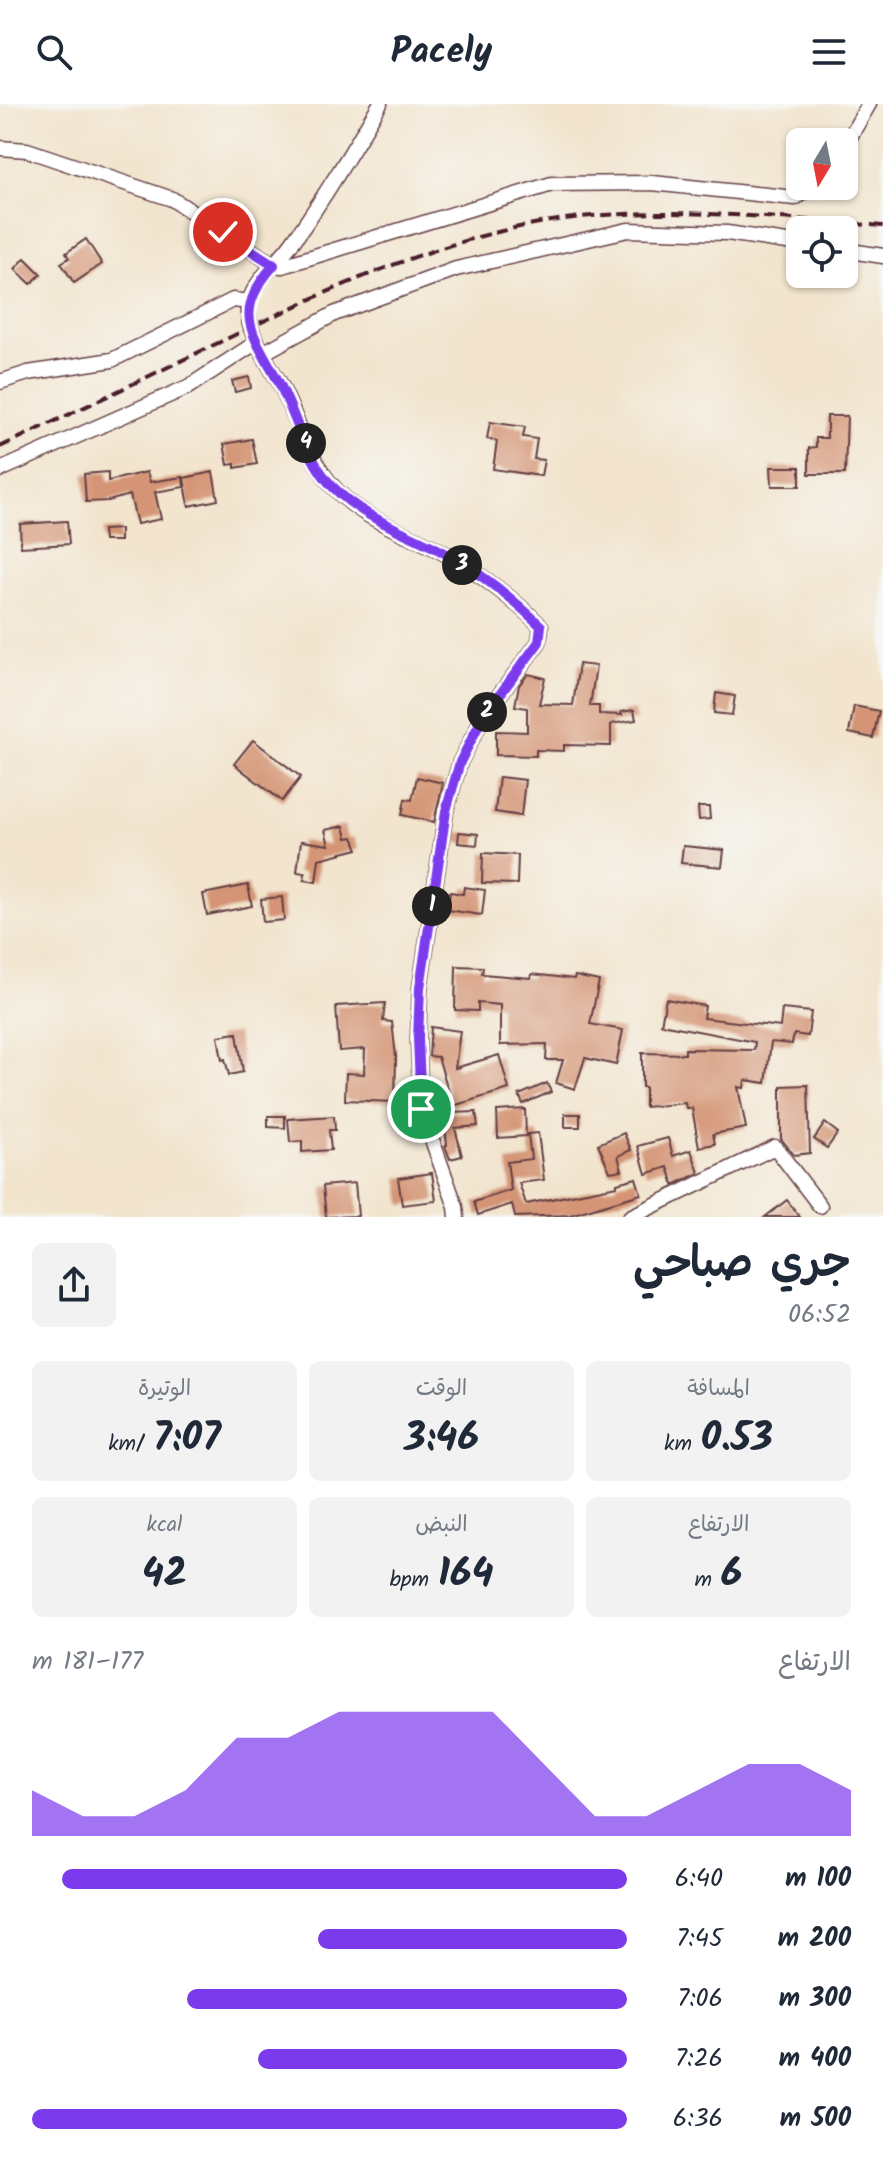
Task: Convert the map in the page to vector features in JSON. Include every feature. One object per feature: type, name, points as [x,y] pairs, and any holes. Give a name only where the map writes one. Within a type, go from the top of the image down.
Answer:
[{"type":"street","points":[[380,104],[322,200],[260,280],[249,302],[248,313],[260,348],[284,392],[314,460],[332,485],[354,505],[381,522],[444,553],[521,607],[541,626],[539,642],[483,717],[460,762],[446,811],[422,973],[418,1039],[421,1109],[457,1217]]},
{"type":"street","points":[[855,128],[869,104]]},
{"type":"street","points":[[0,148],[27,150],[172,199],[274,265],[282,266],[552,184],[652,183],[786,197]]},
{"type":"street","points":[[0,470],[188,387],[260,348],[334,314],[456,269],[628,230],[727,233],[786,242]]},
{"type":"street","points":[[858,252],[883,256]]},
{"type":"street","points":[[0,382],[28,373],[112,360],[233,300],[249,302]]},
{"type":"street","points":[[630,1217],[775,1147],[820,1206]]},
{"type":"building","points":[[86,239],[102,264],[74,283],[61,263],[69,258],[66,253]]},
{"type":"building","points":[[25,258],[41,274],[31,284],[15,269]]},
{"type":"building","points":[[249,377],[251,388],[235,392],[232,381]]},
{"type":"building","points":[[827,416],[847,416],[845,474],[809,474],[809,448],[816,447],[816,438],[827,438]]},
{"type":"building","points":[[490,422],[525,427],[523,437],[537,439],[534,459],[544,460],[541,476],[493,469],[497,441],[487,439]]},
{"type":"building","points":[[252,439],[257,464],[235,468],[235,464],[228,465],[224,444]]},
{"type":"building","points":[[771,467],[800,467],[800,486],[772,486]]},
{"type":"building","points":[[108,472],[108,481],[147,472],[150,482],[183,477],[184,487],[155,492],[161,519],[137,524],[130,495],[108,501],[86,502],[84,474]]},
{"type":"building","points":[[213,472],[218,500],[189,506],[184,478]]},
{"type":"building","points":[[67,521],[69,544],[21,547],[20,524]]},
{"type":"building","points":[[120,529],[120,541],[104,541],[103,530]]},
{"type":"building","points":[[579,664],[596,666],[590,706],[599,706],[599,714],[622,715],[621,712],[634,710],[636,720],[611,724],[611,746],[564,745],[564,751],[536,750],[536,756],[496,755],[496,731],[527,732],[527,708],[515,706],[519,685],[528,674],[545,678],[539,704],[573,705]]},
{"type":"building","points":[[716,693],[735,696],[732,715],[714,713]]},
{"type":"building","points":[[854,706],[879,711],[873,738],[849,733]]},
{"type":"building","points":[[253,740],[301,777],[282,801],[234,764]]},
{"type":"building","points":[[417,777],[443,783],[434,822],[402,815],[405,799],[412,800]]},
{"type":"building","points":[[499,777],[525,780],[521,816],[495,812]]},
{"type":"building","points":[[698,807],[709,807],[710,819],[699,820]]},
{"type":"building","points":[[344,826],[347,838],[353,837],[358,849],[319,859],[316,882],[304,880],[305,873],[297,872],[301,841],[329,845],[325,830]]},
{"type":"building","points":[[459,832],[478,834],[477,845],[458,843]]},
{"type":"building","points":[[683,846],[724,850],[722,867],[681,863]]},
{"type":"building","points":[[483,853],[518,855],[517,884],[482,883]]},
{"type":"building","points":[[248,885],[252,906],[207,915],[203,894]]},
{"type":"building","points":[[464,887],[485,890],[482,915],[447,910],[450,892],[463,894]]},
{"type":"building","points":[[282,897],[284,920],[263,922],[261,899]]},
{"type":"building","points":[[456,966],[483,967],[482,974],[531,978],[532,974],[574,979],[575,976],[599,981],[590,1024],[623,1030],[616,1065],[585,1058],[575,1089],[556,1083],[563,1060],[546,1060],[547,1044],[500,1045],[500,1005],[478,1003],[478,1011],[455,1010]]},
{"type":"building","points":[[666,999],[705,1006],[703,1018],[780,1027],[782,1009],[811,1012],[808,1036],[794,1034],[792,1044],[771,1042],[766,1083],[745,1080],[744,1088],[738,1087],[746,1128],[713,1134],[715,1144],[699,1147],[692,1108],[686,1108],[685,1103],[645,1107],[642,1053],[685,1054],[685,1049],[754,1050],[755,1042],[661,1024]]},
{"type":"building","points":[[385,1003],[383,1021],[392,1022],[396,1057],[395,1102],[345,1100],[346,1073],[364,1074],[365,1049],[339,1051],[336,1006]]},
{"type":"building","points":[[431,1027],[460,1031],[455,1068],[499,1055],[509,1089],[453,1106],[438,1057],[429,1056]]},
{"type":"building","points":[[237,1033],[243,1072],[229,1075],[225,1059],[222,1060],[218,1036]]},
{"type":"building","points":[[547,1083],[551,1092],[523,1104],[519,1095]]},
{"type":"building","points":[[808,1085],[810,1153],[794,1155],[781,1139],[781,1086]]},
{"type":"building","points":[[449,1106],[451,1113],[476,1112],[478,1126],[455,1128],[462,1156],[450,1159],[445,1146],[443,1108]]},
{"type":"building","points":[[525,1109],[526,1136],[498,1138],[497,1111]]},
{"type":"building","points":[[565,1114],[580,1114],[580,1127],[565,1127]]},
{"type":"building","points":[[268,1116],[285,1116],[285,1128],[268,1127]]},
{"type":"building","points":[[334,1116],[335,1130],[329,1130],[331,1150],[302,1152],[302,1141],[290,1142],[288,1119]]},
{"type":"building","points":[[825,1123],[838,1133],[827,1148],[814,1139]]},
{"type":"building","points":[[538,1133],[544,1180],[519,1183],[526,1204],[617,1186],[617,1183],[636,1178],[641,1194],[570,1215],[515,1217],[512,1204],[478,1215],[474,1202],[511,1190],[507,1162],[531,1159],[528,1134]]},
{"type":"building","points":[[624,1133],[631,1150],[618,1156],[622,1170],[610,1172],[598,1144]]},
{"type":"building","points":[[668,1138],[673,1156],[691,1150],[699,1173],[674,1185],[668,1167],[646,1174],[638,1146]]},
{"type":"building","points":[[432,1173],[436,1201],[402,1205],[398,1178]]},
{"type":"building","points":[[355,1183],[358,1216],[326,1217],[323,1186]]},
{"type":"building","points":[[787,1200],[800,1217],[765,1217]]},
{"type":"railway","points":[[0,447],[335,289],[415,257],[497,232],[581,217],[668,213],[883,226]]},
{"type":"route","points":[[223,232],[274,265],[260,280],[249,302],[251,327],[314,460],[332,485],[354,505],[381,522],[444,553],[521,607],[541,626],[539,642],[483,717],[460,762],[446,811],[420,988],[418,1039],[421,1109]]}]
